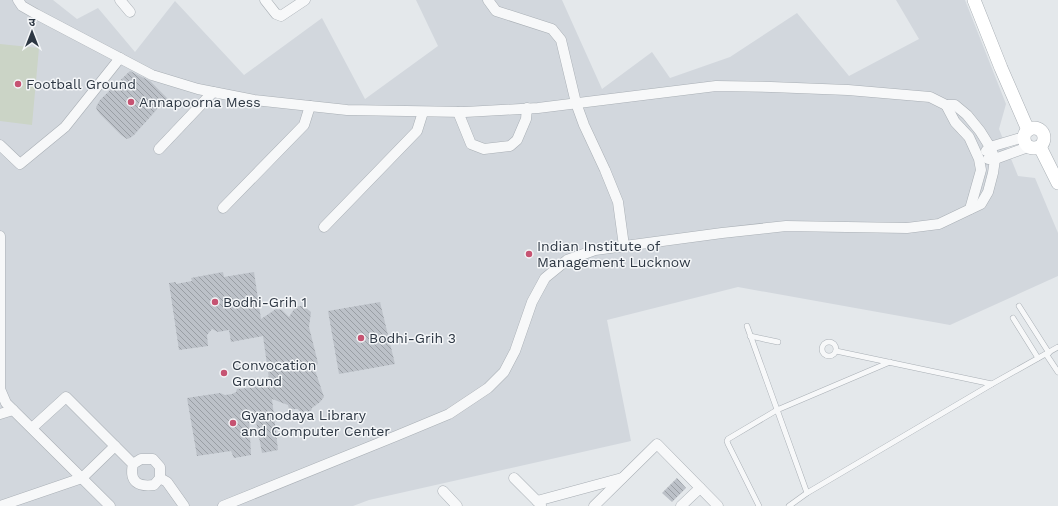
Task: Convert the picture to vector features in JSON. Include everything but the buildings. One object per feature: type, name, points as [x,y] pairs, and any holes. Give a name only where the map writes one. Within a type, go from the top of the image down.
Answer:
[{"type":"street","points":[[18,0],[22,6],[36,14],[152,75],[213,92],[254,100],[347,110],[458,112],[527,108],[716,86],[856,91],[930,97],[946,105],[955,105],[967,115],[980,131],[990,147],[994,159],[993,174],[988,192],[981,204],[940,224],[907,228],[786,226],[595,250],[567,260],[545,278],[532,302],[515,352],[504,372],[488,388],[449,414],[223,506]]},
{"type":"street","points":[[120,0],[130,12]]},
{"type":"street","points":[[265,0],[276,14],[281,16],[305,0]]},
{"type":"street","points":[[488,0],[496,11],[552,29],[561,40],[576,103],[584,125],[618,202],[624,246]]},
{"type":"street","points":[[974,0],[1030,140],[1058,183]]},
{"type":"street","points":[[0,145],[20,164],[65,127],[120,58]]},
{"type":"street","points":[[159,149],[213,92]]},
{"type":"street","points":[[946,105],[955,122],[969,137],[979,159],[980,170],[970,209]]},
{"type":"street","points":[[223,208],[304,125],[310,106]]},
{"type":"street","points":[[458,112],[471,144],[484,149],[510,146],[520,133],[526,119],[527,108]]},
{"type":"street","points":[[324,227],[417,131],[423,112]]},
{"type":"street","points":[[979,159],[990,147],[1030,140]]},
{"type":"street","points":[[979,159],[994,159],[1030,140]]},
{"type":"street","points":[[0,236],[0,389],[6,403],[110,506]]},
{"type":"street","points":[[32,428],[66,397],[133,464]]},
{"type":"street","points":[[0,414],[13,410]]},
{"type":"street","points":[[594,506],[657,444],[718,506]]},
{"type":"street","points":[[0,506],[82,478],[115,446]]},
{"type":"street","points":[[141,459],[153,459],[160,467],[160,478],[154,486],[139,485],[133,479],[133,464],[141,459]]},
{"type":"street","points":[[160,478],[167,482],[184,506]]},
{"type":"street","points":[[514,478],[540,503],[622,478]]},
{"type":"street","points":[[681,506],[700,488]]},
{"type":"street","points":[[443,491],[457,506]]},
{"type":"lane","points":[[1020,306],[1058,372]]},
{"type":"lane","points":[[1013,318],[1038,358]]},
{"type":"lane","points":[[747,326],[807,493]]},
{"type":"lane","points":[[750,336],[778,342]]},
{"type":"lane","points":[[789,506],[807,493],[992,384],[1058,347]]},
{"type":"lane","points":[[836,351],[992,384]]},
{"type":"lane","points":[[759,506],[727,441],[728,439],[777,410],[890,362]]},
{"type":"shaded area","name":"Indian Institute of Management Lucknow","points":[[0,0],[53,0],[77,19],[98,8],[135,52],[175,1],[244,75],[322,18],[365,99],[438,46],[416,0],[562,0],[602,89],[652,52],[670,78],[730,57],[797,13],[849,76],[919,39],[896,0],[965,0],[1006,104],[999,129],[1018,176],[1035,178],[1058,233],[1058,276],[950,325],[738,287],[607,320],[631,441],[369,500],[353,506],[0,506]]},
{"type":"green space","name":"Football Ground","points":[[0,44],[39,48],[32,125],[0,121]]},
{"type":"place","name":"Football Ground","points":[[18,84]]},
{"type":"place","name":"Annapoorna Mess","points":[[131,102]]},
{"type":"place","name":"Indian Institute of Management Lucknow","points":[[529,254]]},
{"type":"place","name":"Bodhi-Grih 1","points":[[215,302]]},
{"type":"place","name":"Bodhi-Grih 3","points":[[361,338]]},
{"type":"place","name":"Convocation Ground","points":[[224,373]]},
{"type":"place","name":"Gyanodaya Library and Computer Center","points":[[233,423]]}]
